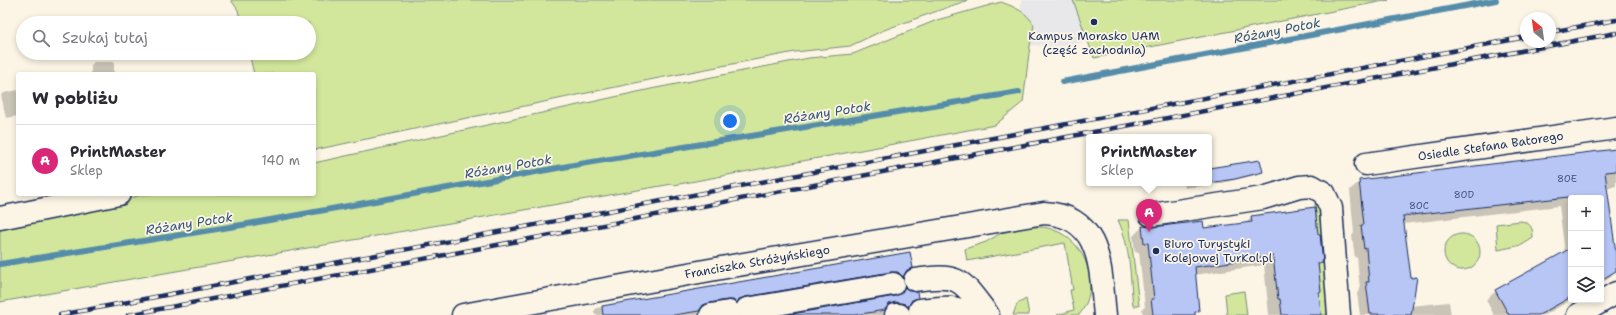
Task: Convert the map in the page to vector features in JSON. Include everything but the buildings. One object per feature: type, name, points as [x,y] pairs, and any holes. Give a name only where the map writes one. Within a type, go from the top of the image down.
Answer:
[{"type":"street","name":"Osiedle Stefana Batorego","points":[[1366,164],[1616,128]]},
{"type":"street","points":[[1151,215],[1263,198],[1299,187],[1312,186],[1324,193],[1331,208],[1339,315]]},
{"type":"street","points":[[0,218],[109,196]]},
{"type":"street","name":"Franciszka Stróżyńskiego","points":[[463,315],[1019,216],[1044,213],[1052,213],[1076,222],[1082,226],[1093,242],[1099,260],[1104,305]]},
{"type":"street","points":[[915,280],[939,277],[956,280],[967,288],[988,315]]},
{"type":"street","points":[[729,312],[893,284]]},
{"type":"street","points":[[1578,315],[1616,293]]},
{"type":"street","points":[[1091,315],[1104,305]]},
{"type":"street","points":[[920,310],[952,307],[964,310],[971,315]]},
{"type":"shaded area","name":"Kampus Morasko UAM (część zachodnia)","points":[[1021,0],[1261,0],[1067,46],[1021,45]]},
{"type":"green space","points":[[231,0],[968,0],[884,30],[850,46],[795,52],[654,79],[316,150],[316,72],[254,72],[251,60],[316,60],[316,16],[239,16],[238,10]]},
{"type":"green space","points":[[1073,0],[1389,0],[1094,58]]},
{"type":"green space","points":[[1001,2],[1020,10],[1031,20],[1034,25],[1023,102],[995,125],[674,185],[672,184],[0,302],[0,224],[138,196],[316,196],[316,163],[651,89],[809,58],[853,54],[937,20]]},
{"type":"green space","points":[[1315,203],[1319,209],[1326,279],[1327,315],[1321,315],[1316,264],[1323,263],[1320,234],[1312,235],[1311,226],[1317,226]]},
{"type":"green space","points":[[1118,220],[1129,220],[1139,306],[1133,306],[1128,252]]},
{"type":"green space","points":[[1521,221],[1531,226],[1533,238],[1522,245],[1498,250],[1496,224]]},
{"type":"green space","points":[[1026,227],[1044,227],[1054,230],[1075,244],[1082,255],[1088,266],[1090,279],[1086,304],[1079,315],[1057,315],[1074,310],[1070,290],[1073,290],[1065,243],[967,261],[965,249],[986,242],[1001,233]]},
{"type":"green space","points":[[1466,234],[1475,239],[1479,245],[1479,259],[1475,265],[1466,270],[1458,270],[1449,265],[1445,259],[1444,248],[1449,239],[1455,235]]},
{"type":"green space","points":[[1244,291],[1247,315],[1227,315],[1225,294]]},
{"type":"green space","points":[[1026,299],[1029,315],[1013,315],[1017,304]]},
{"type":"waterway","name":"Różany Potok","points":[[1062,82],[1496,0]]},
{"type":"waterway","name":"Różany Potok","points":[[0,264],[248,224],[574,165],[1019,92]]},
{"type":"railway","points":[[1556,31],[1616,20]]},
{"type":"railway","points":[[128,315],[1616,33]]},
{"type":"railway","points":[[60,315],[1520,38]]},
{"type":"place","name":"Kampus Morasko UAM (część zachodnia)","points":[[1094,22]]},
{"type":"place","name":"PrintMaster","points":[[1149,232]]},
{"type":"place","name":"Biuro Turystyki Kolejowej TurKol.pl","points":[[1156,251]]}]
